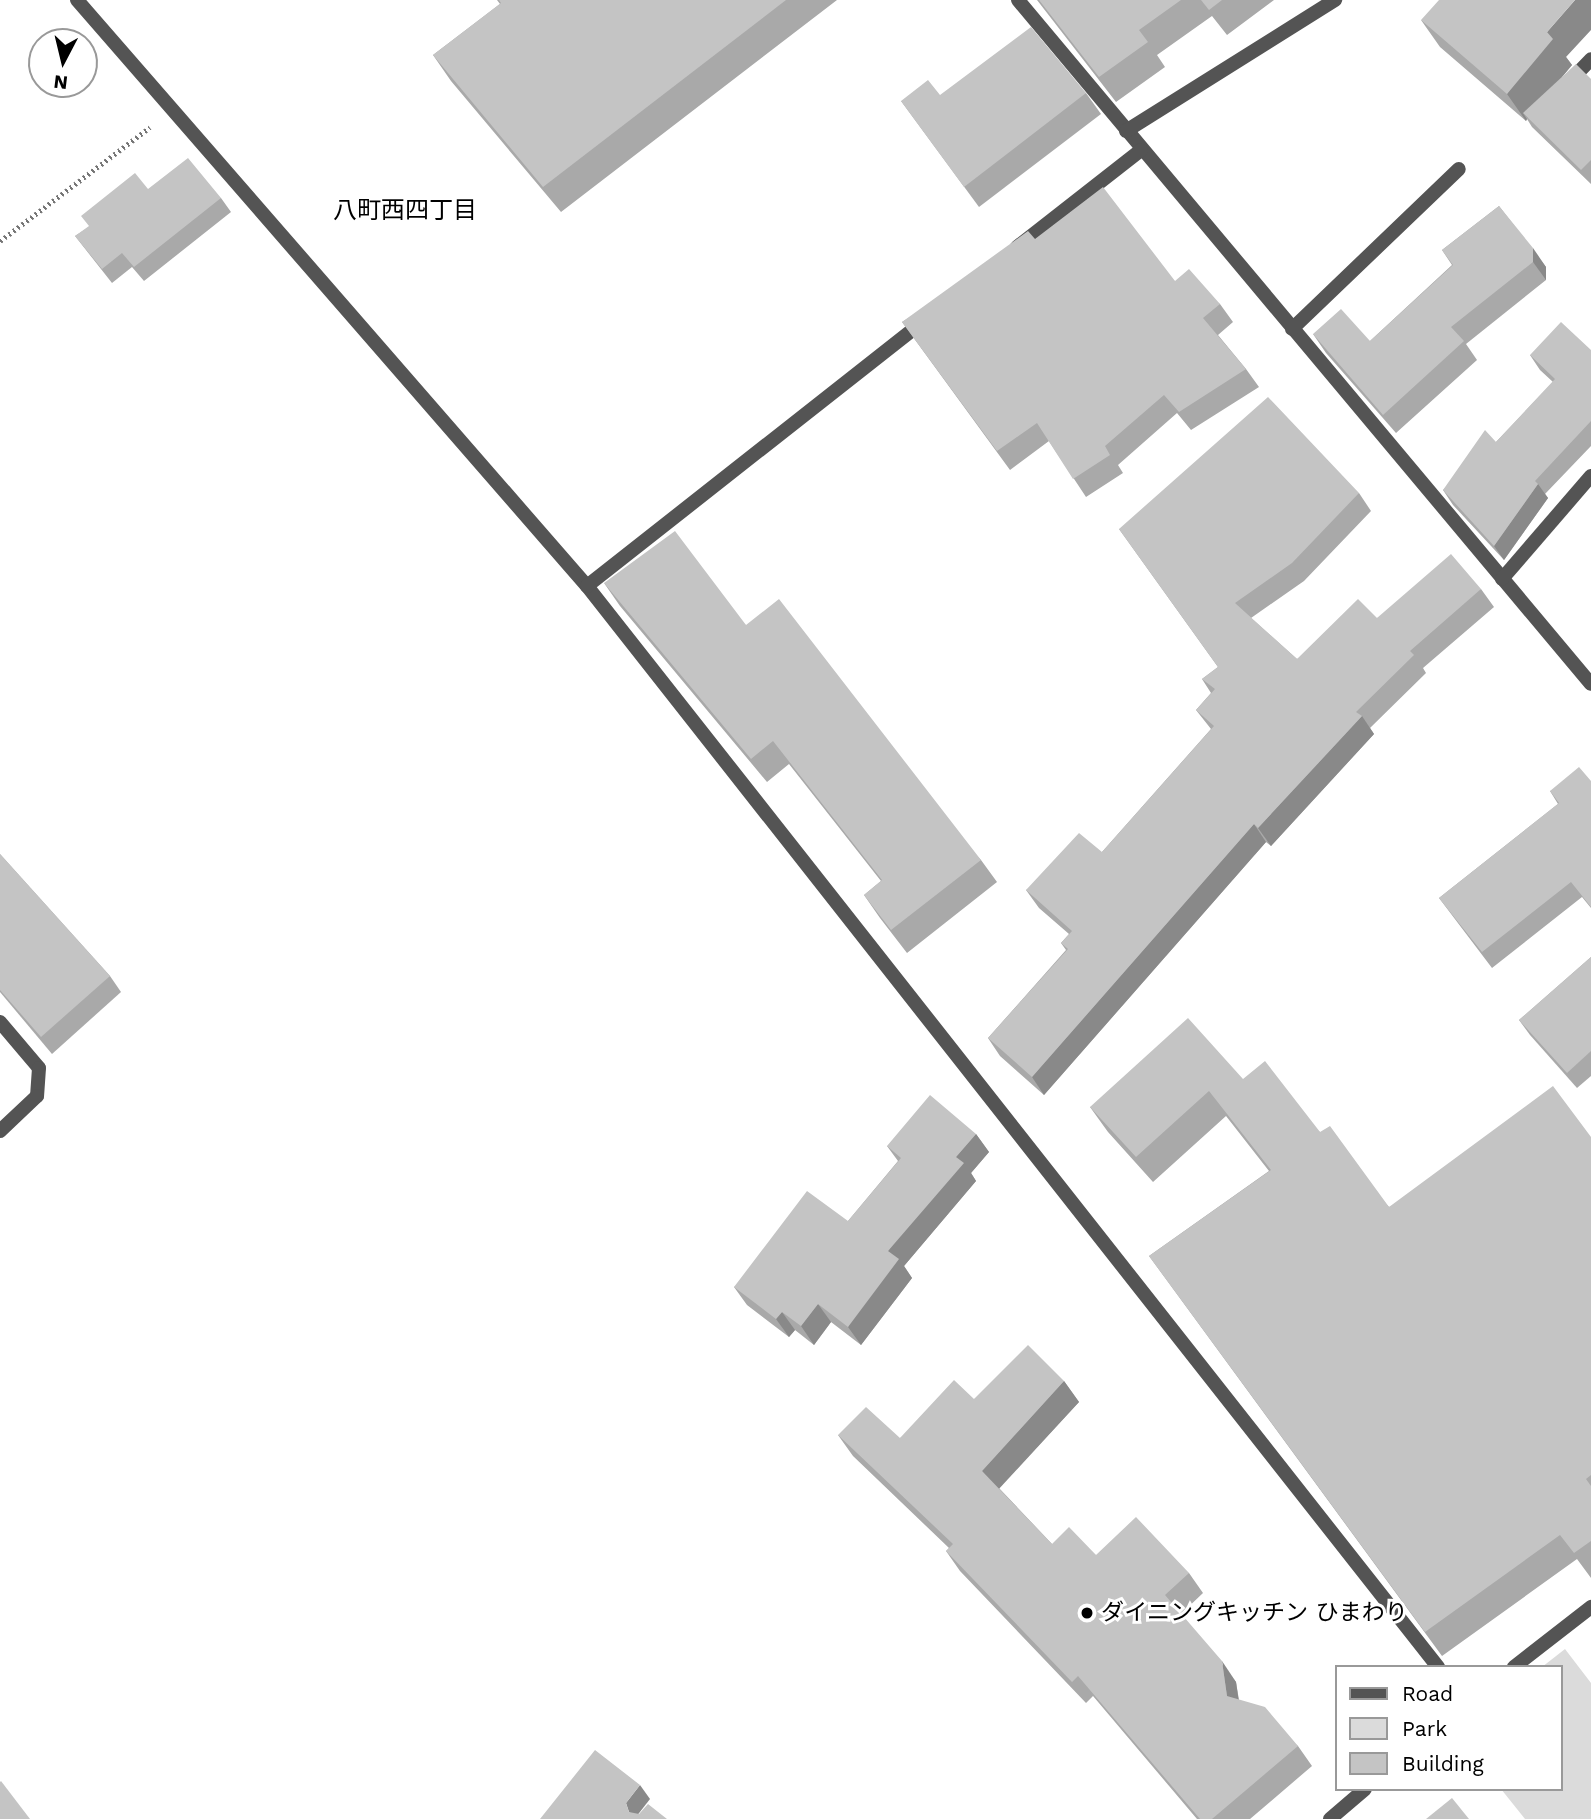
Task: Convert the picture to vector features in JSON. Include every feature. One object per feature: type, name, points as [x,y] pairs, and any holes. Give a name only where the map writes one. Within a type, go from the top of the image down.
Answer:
[{"type":"street","points":[[77,0],[587,586],[1436,1665]]},
{"type":"street","points":[[1018,0],[1591,684]]},
{"type":"street","points":[[1126,131],[1335,0]]},
{"type":"street","points":[[1554,99],[1591,59]]},
{"type":"street","points":[[1000,261],[1141,150]]},
{"type":"street","points":[[1292,329],[1459,169]]},
{"type":"street","points":[[587,586],[934,313]]},
{"type":"street","points":[[1502,579],[1591,476]]},
{"type":"street","points":[[0,1022],[39,1068],[37,1096],[0,1131]]},
{"type":"street","points":[[1517,1665],[1591,1607]]},
{"type":"street","points":[[1330,1819],[1363,1791]]},
{"type":"path","points":[[0,241],[173,110]]},
{"type":"green space","points":[[1565,1649],[1591,1683],[1591,1819],[1525,1819],[1503,1791],[1563,1791],[1563,1665],[1545,1665]]},
{"type":"building","points":[[499,0],[786,0],[543,187],[433,55],[501,3]]},
{"type":"building","points":[[1039,0],[1181,0],[1139,30],[1148,42],[1099,77]]},
{"type":"building","points":[[1201,0],[1222,0],[1209,10]]},
{"type":"building","points":[[1439,0],[1575,0],[1547,32],[1553,39],[1507,94],[1421,20]]},
{"type":"building","points":[[1031,27],[1086,93],[964,187],[901,101],[928,80],[940,95]]},
{"type":"building","points":[[1576,64],[1591,79],[1591,160],[1581,170],[1523,113]]},
{"type":"building","points":[[188,158],[221,198],[134,267],[122,253],[102,269],[75,236],[89,226],[81,216],[135,173],[148,189]]},
{"type":"building","points":[[1103,187],[1175,281],[1189,269],[1220,304],[1203,318],[1246,369],[1179,412],[1164,395],[1105,446],[1110,455],[1073,479],[1037,423],[997,451],[902,322],[1028,231],[1035,239]]},
{"type":"building","points":[[1499,206],[1533,248],[1533,262],[1451,327],[1464,341],[1383,415],[1313,334],[1341,309],[1370,341],[1453,265],[1442,250]]},
{"type":"building","points":[[1561,322],[1591,350],[1591,421],[1535,481],[1538,484],[1494,546],[1443,490],[1485,430],[1496,442],[1555,379],[1530,355]]},
{"type":"building","points":[[1268,397],[1359,493],[1292,563],[1235,603],[1297,659],[1358,599],[1377,618],[1451,554],[1481,589],[1410,651],[1414,655],[1356,712],[1362,716],[1258,828],[1254,824],[1032,1077],[988,1038],[1068,949],[1061,943],[1072,931],[1026,890],[1079,833],[1102,852],[1214,726],[1196,710],[1215,689],[1202,679],[1218,667],[1119,529]]},
{"type":"building","points":[[675,531],[746,625],[779,599],[981,860],[891,930],[864,895],[882,880],[773,741],[751,759],[604,583]]},
{"type":"building","points":[[1579,767],[1591,781],[1591,907],[1571,882],[1482,952],[1439,898],[1559,803],[1550,791]]},
{"type":"building","points":[[0,854],[110,976],[41,1037],[0,990]]},
{"type":"building","points":[[1591,957],[1591,1051],[1567,1073],[1519,1020]]},
{"type":"building","points":[[1188,1018],[1243,1079],[1265,1061],[1320,1132],[1330,1126],[1389,1207],[1553,1086],[1591,1137],[1591,1475],[1586,1479],[1591,1486],[1591,1541],[1574,1553],[1560,1535],[1425,1632],[1149,1256],[1271,1170],[1209,1091],[1136,1157],[1090,1107]]},
{"type":"building","points":[[930,1095],[976,1134],[956,1157],[964,1163],[888,1251],[899,1259],[848,1327],[818,1304],[801,1326],[782,1312],[776,1319],[734,1287],[807,1191],[848,1221],[901,1158],[887,1146]]},
{"type":"building","points":[[1028,1345],[1064,1381],[982,1471],[1052,1544],[1069,1527],[1096,1555],[1136,1517],[1189,1573],[1165,1595],[1222,1661],[1227,1696],[1265,1707],[1298,1746],[1212,1819],[1200,1819],[1078,1676],[1072,1682],[946,1551],[953,1544],[838,1435],[866,1407],[900,1438],[954,1380],[974,1399]]},
{"type":"building","points":[[595,1750],[640,1785],[626,1803],[629,1812],[639,1814],[648,1804],[667,1819],[540,1819]]},
{"type":"building","points":[[1,1781],[30,1819],[0,1819]]},
{"type":"building","points":[[1452,1798],[1469,1819],[1426,1819]]},
{"type":"place","name":"ダイニングキッチン ひまわり","points":[[1087,1613]]},
{"type":"district","name":"八町西四丁目","points":[[405,211]]}]
